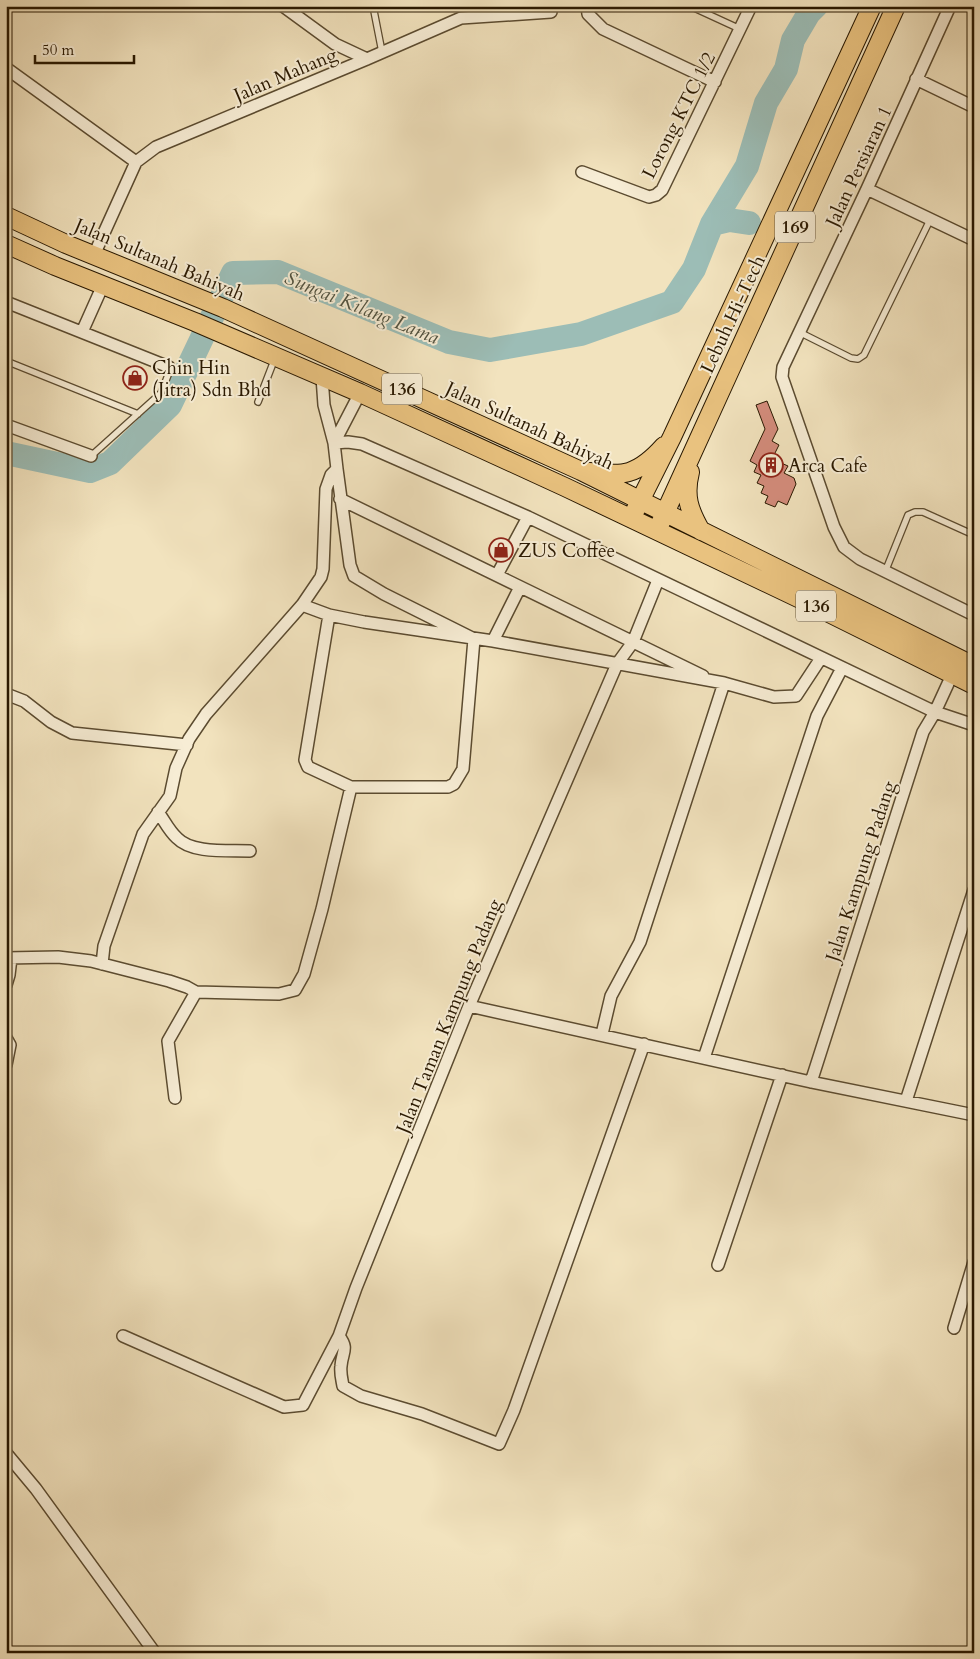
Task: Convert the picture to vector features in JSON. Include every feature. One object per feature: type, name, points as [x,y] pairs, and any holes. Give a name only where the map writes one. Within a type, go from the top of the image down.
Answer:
[{"type":"main road","name":"Lebuh Hi-Tech","points":[[631,518],[672,437],[872,6]]},
{"type":"main road","name":"Lebuh Hi-Tech","points":[[657,531],[896,6]]},
{"type":"main road","name":"Jalan Sultanah Bahiyah","points":[[6,216],[94,255],[215,304],[582,471],[972,665]]},
{"type":"main road","name":"136","points":[[6,244],[360,393],[631,518],[974,685]]},
{"type":"main road","points":[[582,471],[618,474],[636,469],[660,451],[672,437]]},
{"type":"main road","points":[[694,448],[688,479],[687,500],[701,531]]},
{"type":"street","points":[[283,6],[335,44],[367,59]]},
{"type":"street","name":"Lorong KTC 1/2","points":[[582,172],[649,197],[656,195],[662,190],[751,6]]},
{"type":"street","name":"Jalan Persiaran 1","points":[[886,572],[860,559],[844,547],[834,527],[782,377],[783,367],[867,190],[950,6]]},
{"type":"street","points":[[588,10],[603,29],[715,82]]},
{"type":"street","name":"Jalan Mahang","points":[[94,255],[136,162],[156,147],[461,18],[551,12]]},
{"type":"street","points":[[6,68],[136,162]]},
{"type":"street","points":[[916,79],[974,107]]},
{"type":"street","points":[[867,190],[974,240]]},
{"type":"street","points":[[82,332],[103,285]]},
{"type":"street","points":[[6,302],[168,367]]},
{"type":"street","points":[[322,377],[324,405],[334,443],[340,499],[350,565],[354,576],[384,594],[474,639]]},
{"type":"street","points":[[334,443],[360,393]]},
{"type":"street","points":[[6,425],[91,456]]},
{"type":"street","points":[[334,443],[362,444],[528,517],[935,712],[974,726]]},
{"type":"street","points":[[102,964],[104,946],[143,834],[170,796],[176,768],[187,745],[206,714],[302,605],[321,577],[323,569],[326,489],[331,475],[337,469]]},
{"type":"street","points":[[340,499],[719,682]]},
{"type":"street","points":[[498,576],[528,517]]},
{"type":"street","points":[[886,572],[974,615]]},
{"type":"street","name":"Jalan Taman Kampung Padang","points":[[644,1044],[514,1410],[499,1444],[422,1414],[361,1396],[343,1386],[341,1367],[345,1352],[344,1344],[339,1336],[356,1288],[469,1006],[617,664],[633,642],[658,580]]},
{"type":"street","points":[[493,641],[520,587]]},
{"type":"street","points":[[302,605],[330,615],[493,641],[719,682],[774,697],[796,696],[821,658]]},
{"type":"street","points":[[330,615],[306,764],[308,767],[351,787],[448,786],[454,784],[463,769],[474,639]]},
{"type":"street","points":[[704,1058],[817,716],[842,668]]},
{"type":"street","name":"Jalan Kampung Padang","points":[[811,1082],[923,732],[935,712],[952,675]]},
{"type":"street","points":[[602,1034],[611,996],[640,942],[719,682]]},
{"type":"street","points":[[6,694],[24,701],[51,722],[72,733],[187,745]]},
{"type":"street","points":[[6,985],[9,975],[9,958],[58,957],[91,961],[169,981],[196,992],[279,994],[295,990],[304,974],[322,909],[351,787]]},
{"type":"street","points":[[158,812],[177,838],[189,847],[250,851]]},
{"type":"street","points":[[906,1101],[974,890]]},
{"type":"street","points":[[175,1098],[168,1040],[196,992]]},
{"type":"street","points":[[469,1006],[602,1034],[782,1076],[974,1115]]},
{"type":"street","points":[[6,1038],[10,1045],[10,1052],[6,1065]]},
{"type":"street","points":[[718,1265],[782,1076]]},
{"type":"street","points":[[954,1328],[974,1262]]},
{"type":"street","points":[[123,1336],[284,1407],[303,1405],[339,1336]]},
{"type":"street","points":[[6,1453],[36,1489],[155,1653]]},
{"type":"lane","points":[[373,6],[382,52]]},
{"type":"lane","points":[[690,6],[740,29]]},
{"type":"lane","points":[[799,332],[851,358],[858,359],[864,355],[930,220]]},
{"type":"lane","points":[[258,402],[275,357]]},
{"type":"lane","points":[[6,361],[138,414]]},
{"type":"lane","points":[[91,456],[161,393],[170,370],[168,367]]},
{"type":"lane","points":[[886,572],[908,515],[915,512],[923,512],[974,536]]},
{"type":"building","name":"Arca Cafe","points":[[767,401],[778,429],[772,441],[779,445],[772,459],[788,466],[784,473],[794,478],[796,484],[787,505],[778,501],[775,507],[765,503],[768,496],[761,493],[764,486],[757,483],[761,475],[754,472],[757,465],[750,461],[765,429],[756,405]]},
{"type":"waterway","name":"Sungai Kilang Lama","points":[[6,453],[90,471],[110,463],[170,405],[233,273],[278,272],[449,342],[490,350],[581,334],[672,302],[694,269],[712,224],[747,166],[766,103],[786,69],[793,40],[809,13],[816,6]]},
{"type":"waterway","name":"Sungai Kilang Lama","points":[[712,224],[729,220],[749,223]]},
{"type":"place","name":"Chin Hin (Jitra) Sdn Bhd","points":[[135,378]]},
{"type":"place","name":"Arca Cafe","points":[[771,465]]},
{"type":"place","name":"ZUS Coffee","points":[[501,550]]}]
